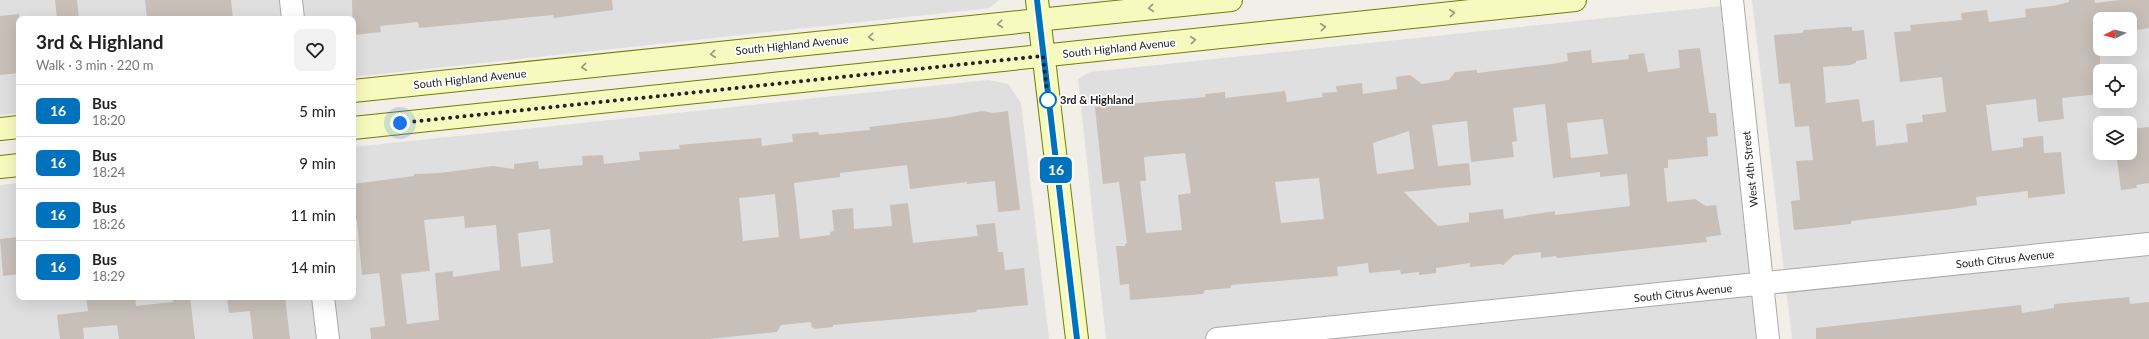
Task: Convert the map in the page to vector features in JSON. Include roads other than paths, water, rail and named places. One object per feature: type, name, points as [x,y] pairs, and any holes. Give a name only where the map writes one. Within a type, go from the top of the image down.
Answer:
[{"type":"main road","name":"South Highland Avenue","points":[[356,91],[1038,10],[1231,0]]},
{"type":"main road","name":"South Highland Avenue","points":[[356,128],[1575,0]]},
{"type":"main road","points":[[1038,10],[1077,339]]},
{"type":"main road","points":[[0,129],[16,127]]},
{"type":"main road","points":[[0,167],[16,165]]},
{"type":"street","points":[[291,0],[293,16]]},
{"type":"street","name":"West 4th Street","points":[[1732,0],[1768,339]]},
{"type":"street","name":"South Citrus Avenue","points":[[1217,339],[1763,285],[2149,244]]},
{"type":"street","points":[[323,300],[328,339]]},
{"type":"place","name":"3rd & Highland","points":[[1048,100]]}]
